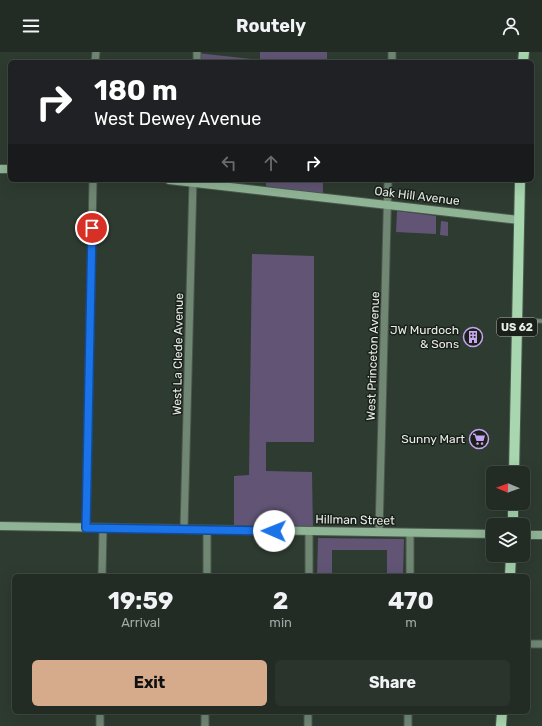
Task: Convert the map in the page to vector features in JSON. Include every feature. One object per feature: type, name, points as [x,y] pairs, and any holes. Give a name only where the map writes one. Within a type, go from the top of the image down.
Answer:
[{"type":"main road","name":"US 62","points":[[514,466],[520,182]]},
{"type":"main road","points":[[510,574],[511,562]]},
{"type":"main road","points":[[501,726],[502,714]]},
{"type":"street","points":[[86,528],[93,182]]},
{"type":"street","name":"West La Clede Avenue","points":[[184,529],[193,182]]},
{"type":"street","name":"Oak Hill Avenue","points":[[201,182],[519,220]]},
{"type":"street","name":"West Princeton Avenue","points":[[379,532],[388,182]]},
{"type":"street","name":"Hillman Street","points":[[0,526],[486,534]]},
{"type":"street","points":[[102,574],[103,528]]},
{"type":"street","points":[[207,530],[207,574]]},
{"type":"street","points":[[309,531],[309,574]]},
{"type":"street","points":[[410,533],[410,574]]},
{"type":"street","points":[[530,535],[542,535]]},
{"type":"street","points":[[530,644],[542,644]]},
{"type":"street","points":[[100,714],[100,726]]},
{"type":"street","points":[[205,714],[205,726]]},
{"type":"street","points":[[308,714],[308,726]]},
{"type":"street","points":[[408,714],[408,726]]},
{"type":"lane","points":[[517,320],[542,321]]},
{"type":"shaded area","points":[[260,52],[327,52],[327,60],[260,60]]},
{"type":"shaded area","points":[[197,53],[260,60],[197,60]]},
{"type":"shaded area","points":[[266,182],[323,182],[323,198],[266,191]]},
{"type":"shaded area","points":[[397,211],[436,216],[436,234],[396,232]]},
{"type":"shaded area","points":[[441,221],[448,222],[448,236],[440,235]]},
{"type":"shaded area","points":[[252,254],[314,256],[314,442],[266,442],[266,471],[312,472],[313,531],[234,530],[234,476],[249,475]]},
{"type":"shaded area","points":[[318,538],[404,539],[403,574],[387,574],[387,550],[332,550],[332,574],[317,574]]},
{"type":"place","name":"JW Murdoch & Sons","points":[[473,337]]},
{"type":"place","name":"Sunny Mart","points":[[479,439]]},
{"type":"route","points":[[92,228],[86,528],[274,531]]}]
